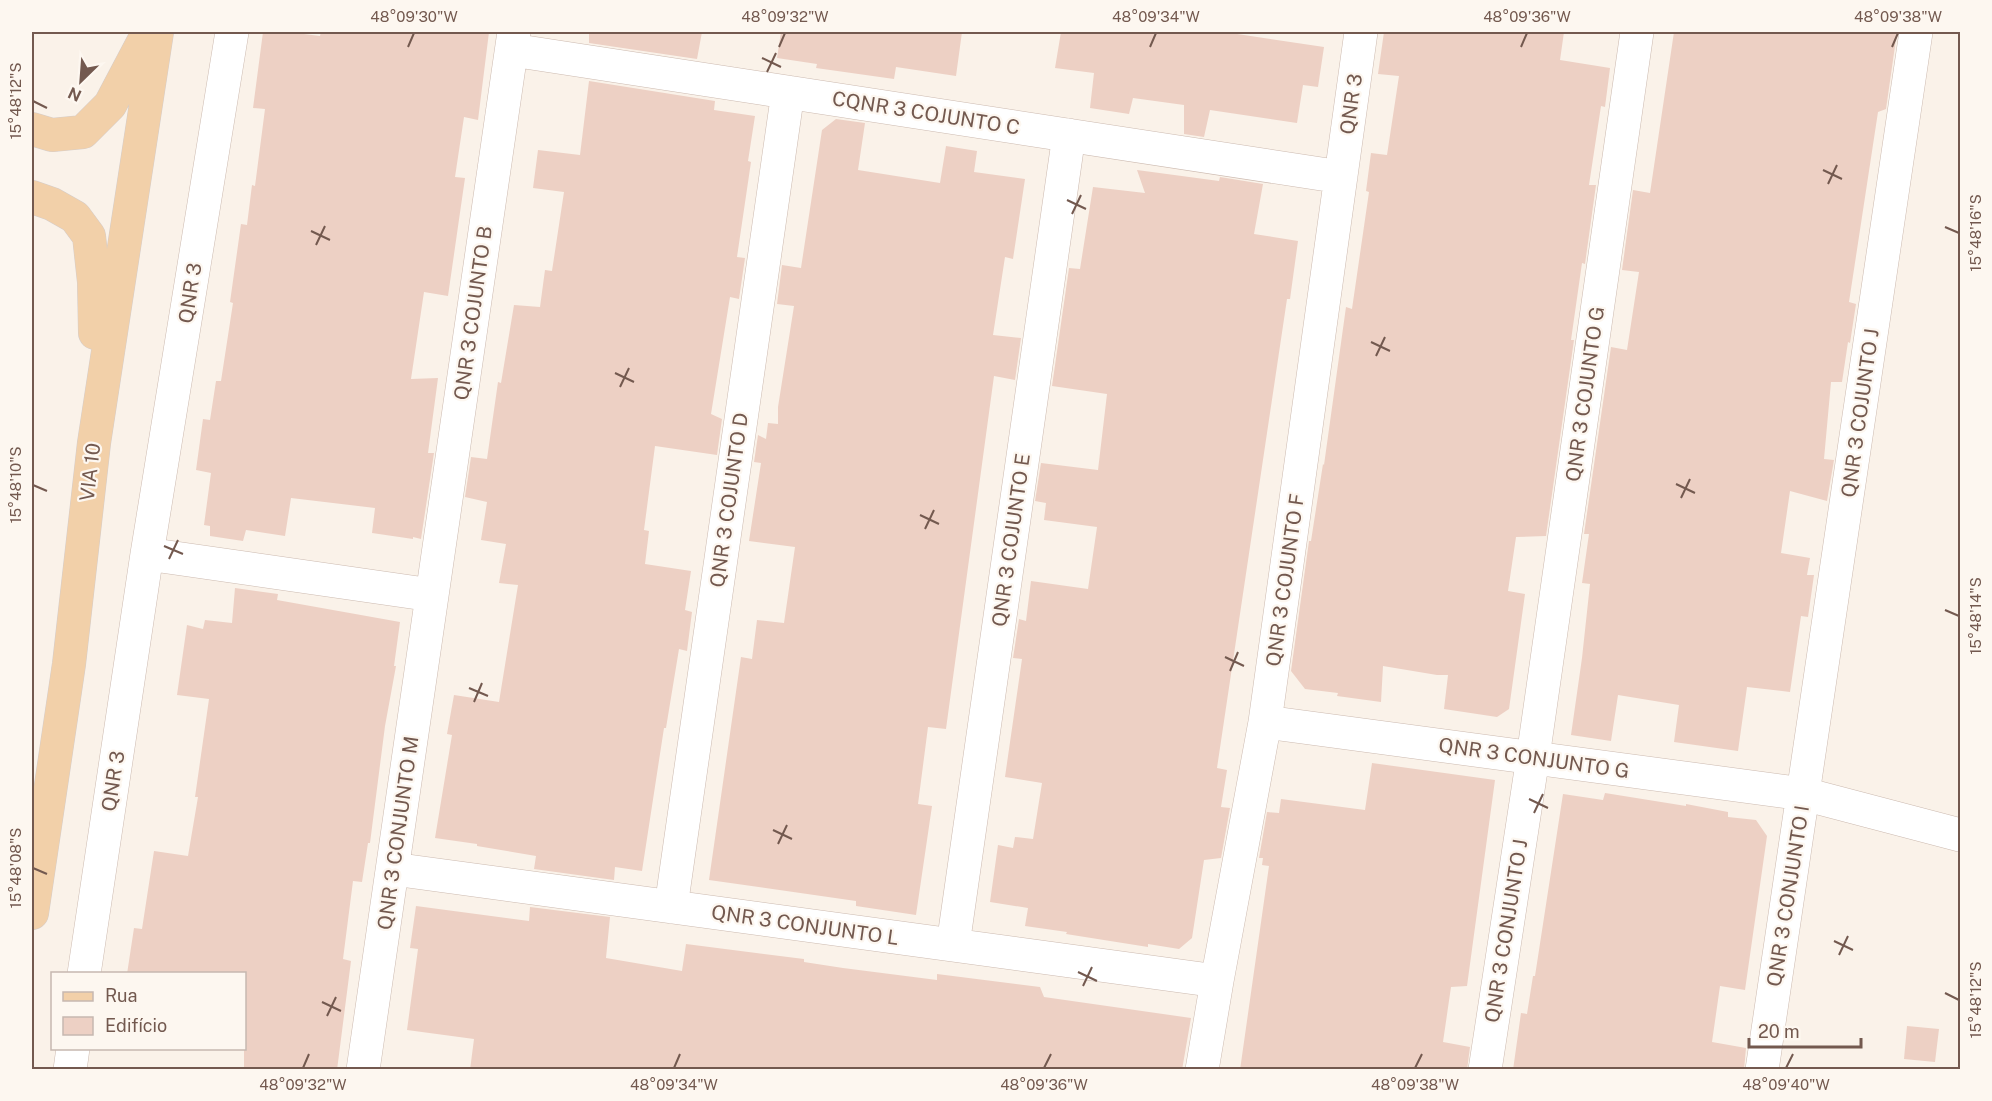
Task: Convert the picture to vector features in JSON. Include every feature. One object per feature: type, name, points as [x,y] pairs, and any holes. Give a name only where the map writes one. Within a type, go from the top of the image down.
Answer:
[{"type":"main road","points":[[32,129],[52,135],[83,132],[110,105],[149,32]]},
{"type":"main road","name":"VIA 10","points":[[32,913],[69,664],[94,443],[157,32]]},
{"type":"main road","points":[[32,197],[52,204],[75,217],[89,236],[94,282],[94,443]]},
{"type":"street","name":"QNR 3","points":[[84,972],[147,554],[232,32]]},
{"type":"street","name":"QNR 3","points":[[1341,177],[1361,32]]},
{"type":"street","name":"QNR 3 COJUNTO G","points":[[1533,757],[1637,32]]},
{"type":"street","name":"QNR 3 COJUNTO J","points":[[1804,794],[1916,32]]},
{"type":"street","name":"CQNR 3 COJUNTO C","points":[[513,41],[788,92],[1341,177]]},
{"type":"street","name":"QNR 3 COJUNTO B","points":[[432,596],[513,41]]},
{"type":"street","name":"QNR 3 COJUNTO D","points":[[671,907],[788,92]]},
{"type":"street","name":"QNR 3 COJUNTO E","points":[[954,945],[1069,135]]},
{"type":"street","name":"QNR 3 COJUNTO F","points":[[1216,981],[1265,722],[1341,177]]},
{"type":"street","points":[[147,554],[432,596]]},
{"type":"street","name":"QNR 3 CONJUNTO M","points":[[363,1070],[432,596]]},
{"type":"street","name":"QNR 3 CONJUNTO G","points":[[1265,722],[1804,794],[1960,835]]},
{"type":"street","name":"QNR 3 CONJUNTO J","points":[[1485,1070],[1533,757]]},
{"type":"street","name":"QNR 3 CONJUNTO I","points":[[1762,1070],[1804,794]]},
{"type":"street","name":"QNR 3 CONJUNTO L","points":[[393,869],[1216,981]]},
{"type":"street","points":[[1202,1070],[1216,981]]},
{"type":"street","points":[[70,1070],[73,1050]]},
{"type":"building","points":[[263,32],[320,36],[321,32],[489,32],[478,120],[464,117],[455,177],[465,178],[448,296],[424,292],[411,379],[438,378],[428,453],[434,453],[421,539],[372,533],[375,508],[291,498],[285,536],[246,530],[243,541],[210,536],[210,526],[204,525],[211,473],[196,470],[203,419],[210,420],[216,381],[221,381],[233,303],[230,302],[241,224],[247,225],[252,185],[255,186],[265,109],[253,108]]},
{"type":"building","points":[[589,32],[702,32],[697,59],[589,43]]},
{"type":"building","points":[[781,32],[962,32],[956,76],[896,67],[894,79],[816,68],[817,64],[777,58]]},
{"type":"building","points":[[1061,32],[1224,32],[1324,47],[1318,87],[1303,85],[1297,123],[1210,110],[1204,137],[1184,134],[1184,105],[1133,98],[1129,114],[1090,108],[1094,73],[1055,68]]},
{"type":"building","points":[[1384,32],[1564,32],[1560,60],[1610,68],[1605,107],[1601,106],[1589,185],[1596,185],[1571,340],[1574,340],[1546,536],[1516,537],[1508,591],[1525,594],[1509,709],[1497,717],[1444,709],[1448,675],[1383,666],[1381,702],[1305,689],[1291,671],[1309,541],[1311,541],[1324,465],[1346,307],[1352,309],[1369,192],[1366,191],[1371,153],[1387,155],[1399,76],[1378,74]]},
{"type":"building","points":[[1674,32],[1897,32],[1886,109],[1878,112],[1849,302],[1856,304],[1850,343],[1848,342],[1842,382],[1831,382],[1824,459],[1834,460],[1827,501],[1790,491],[1781,553],[1810,558],[1807,575],[1814,575],[1808,617],[1801,616],[1790,692],[1747,687],[1738,751],[1674,742],[1679,705],[1618,695],[1611,741],[1571,735],[1590,584],[1582,583],[1589,534],[1584,534],[1611,347],[1627,350],[1639,272],[1622,270],[1633,190],[1650,193]]},
{"type":"building","points":[[589,81],[715,101],[714,110],[755,116],[748,161],[751,162],[737,257],[745,258],[739,299],[730,297],[711,414],[722,419],[717,455],[655,446],[644,530],[649,531],[645,564],[691,571],[685,610],[692,612],[687,651],[679,649],[666,728],[664,728],[642,871],[615,867],[614,880],[534,869],[536,856],[435,838],[452,735],[447,734],[454,695],[499,702],[518,585],[499,583],[506,544],[481,540],[487,502],[465,497],[471,457],[487,459],[498,382],[501,383],[514,305],[540,307],[545,270],[552,271],[564,192],[533,188],[538,150],[580,155]]},
{"type":"building","points":[[836,119],[865,123],[858,170],[940,183],[946,146],[977,151],[974,172],[1025,179],[1013,259],[1005,257],[993,335],[1021,338],[1015,380],[994,376],[946,729],[928,727],[918,804],[932,806],[916,915],[856,906],[856,901],[709,880],[741,657],[752,659],[757,620],[784,623],[795,547],[749,541],[761,463],[754,462],[758,435],[766,439],[768,423],[778,424],[778,407],[794,306],[777,304],[782,265],[801,268],[822,130]]},
{"type":"building","points":[[1137,170],[1219,181],[1220,177],[1263,184],[1254,234],[1298,241],[1290,299],[1287,299],[1217,768],[1227,770],[1221,807],[1230,808],[1221,858],[1204,860],[1192,938],[1179,949],[1148,944],[1148,947],[1025,926],[1028,908],[990,902],[998,845],[1013,848],[1015,837],[1033,839],[1042,783],[1005,777],[1022,659],[1013,658],[1019,619],[1026,621],[1031,581],[1088,589],[1097,527],[1044,520],[1046,503],[1035,501],[1041,463],[1098,470],[1107,394],[1052,386],[1069,268],[1080,269],[1093,187],[1145,193]]},
{"type":"building","points":[[235,588],[278,594],[277,600],[400,622],[394,666],[396,666],[385,726],[370,843],[368,843],[362,882],[353,881],[343,959],[351,961],[337,1070],[244,1070],[246,972],[127,972],[134,928],[142,929],[154,851],[188,856],[198,797],[195,797],[209,699],[177,695],[187,625],[203,629],[205,620],[232,623]]},
{"type":"building","points":[[1372,763],[1495,780],[1467,986],[1451,987],[1443,1042],[1470,1047],[1467,1070],[1240,1070],[1269,866],[1262,865],[1263,858],[1259,858],[1267,812],[1279,813],[1281,799],[1365,810]]},
{"type":"building","points":[[1605,793],[1728,812],[1728,817],[1756,820],[1767,836],[1745,990],[1720,986],[1712,1042],[1746,1048],[1744,1070],[1513,1070],[1521,1013],[1527,1014],[1533,976],[1535,976],[1563,794],[1603,800]]},
{"type":"building","points":[[416,906],[529,921],[530,907],[610,917],[606,958],[682,971],[686,944],[804,959],[804,962],[937,980],[937,974],[1040,987],[1044,997],[1191,1018],[1182,1070],[470,1070],[474,1039],[407,1030],[418,949],[410,948]]},
{"type":"building","points":[[1907,1026],[1939,1029],[1935,1062],[1904,1059]]}]
